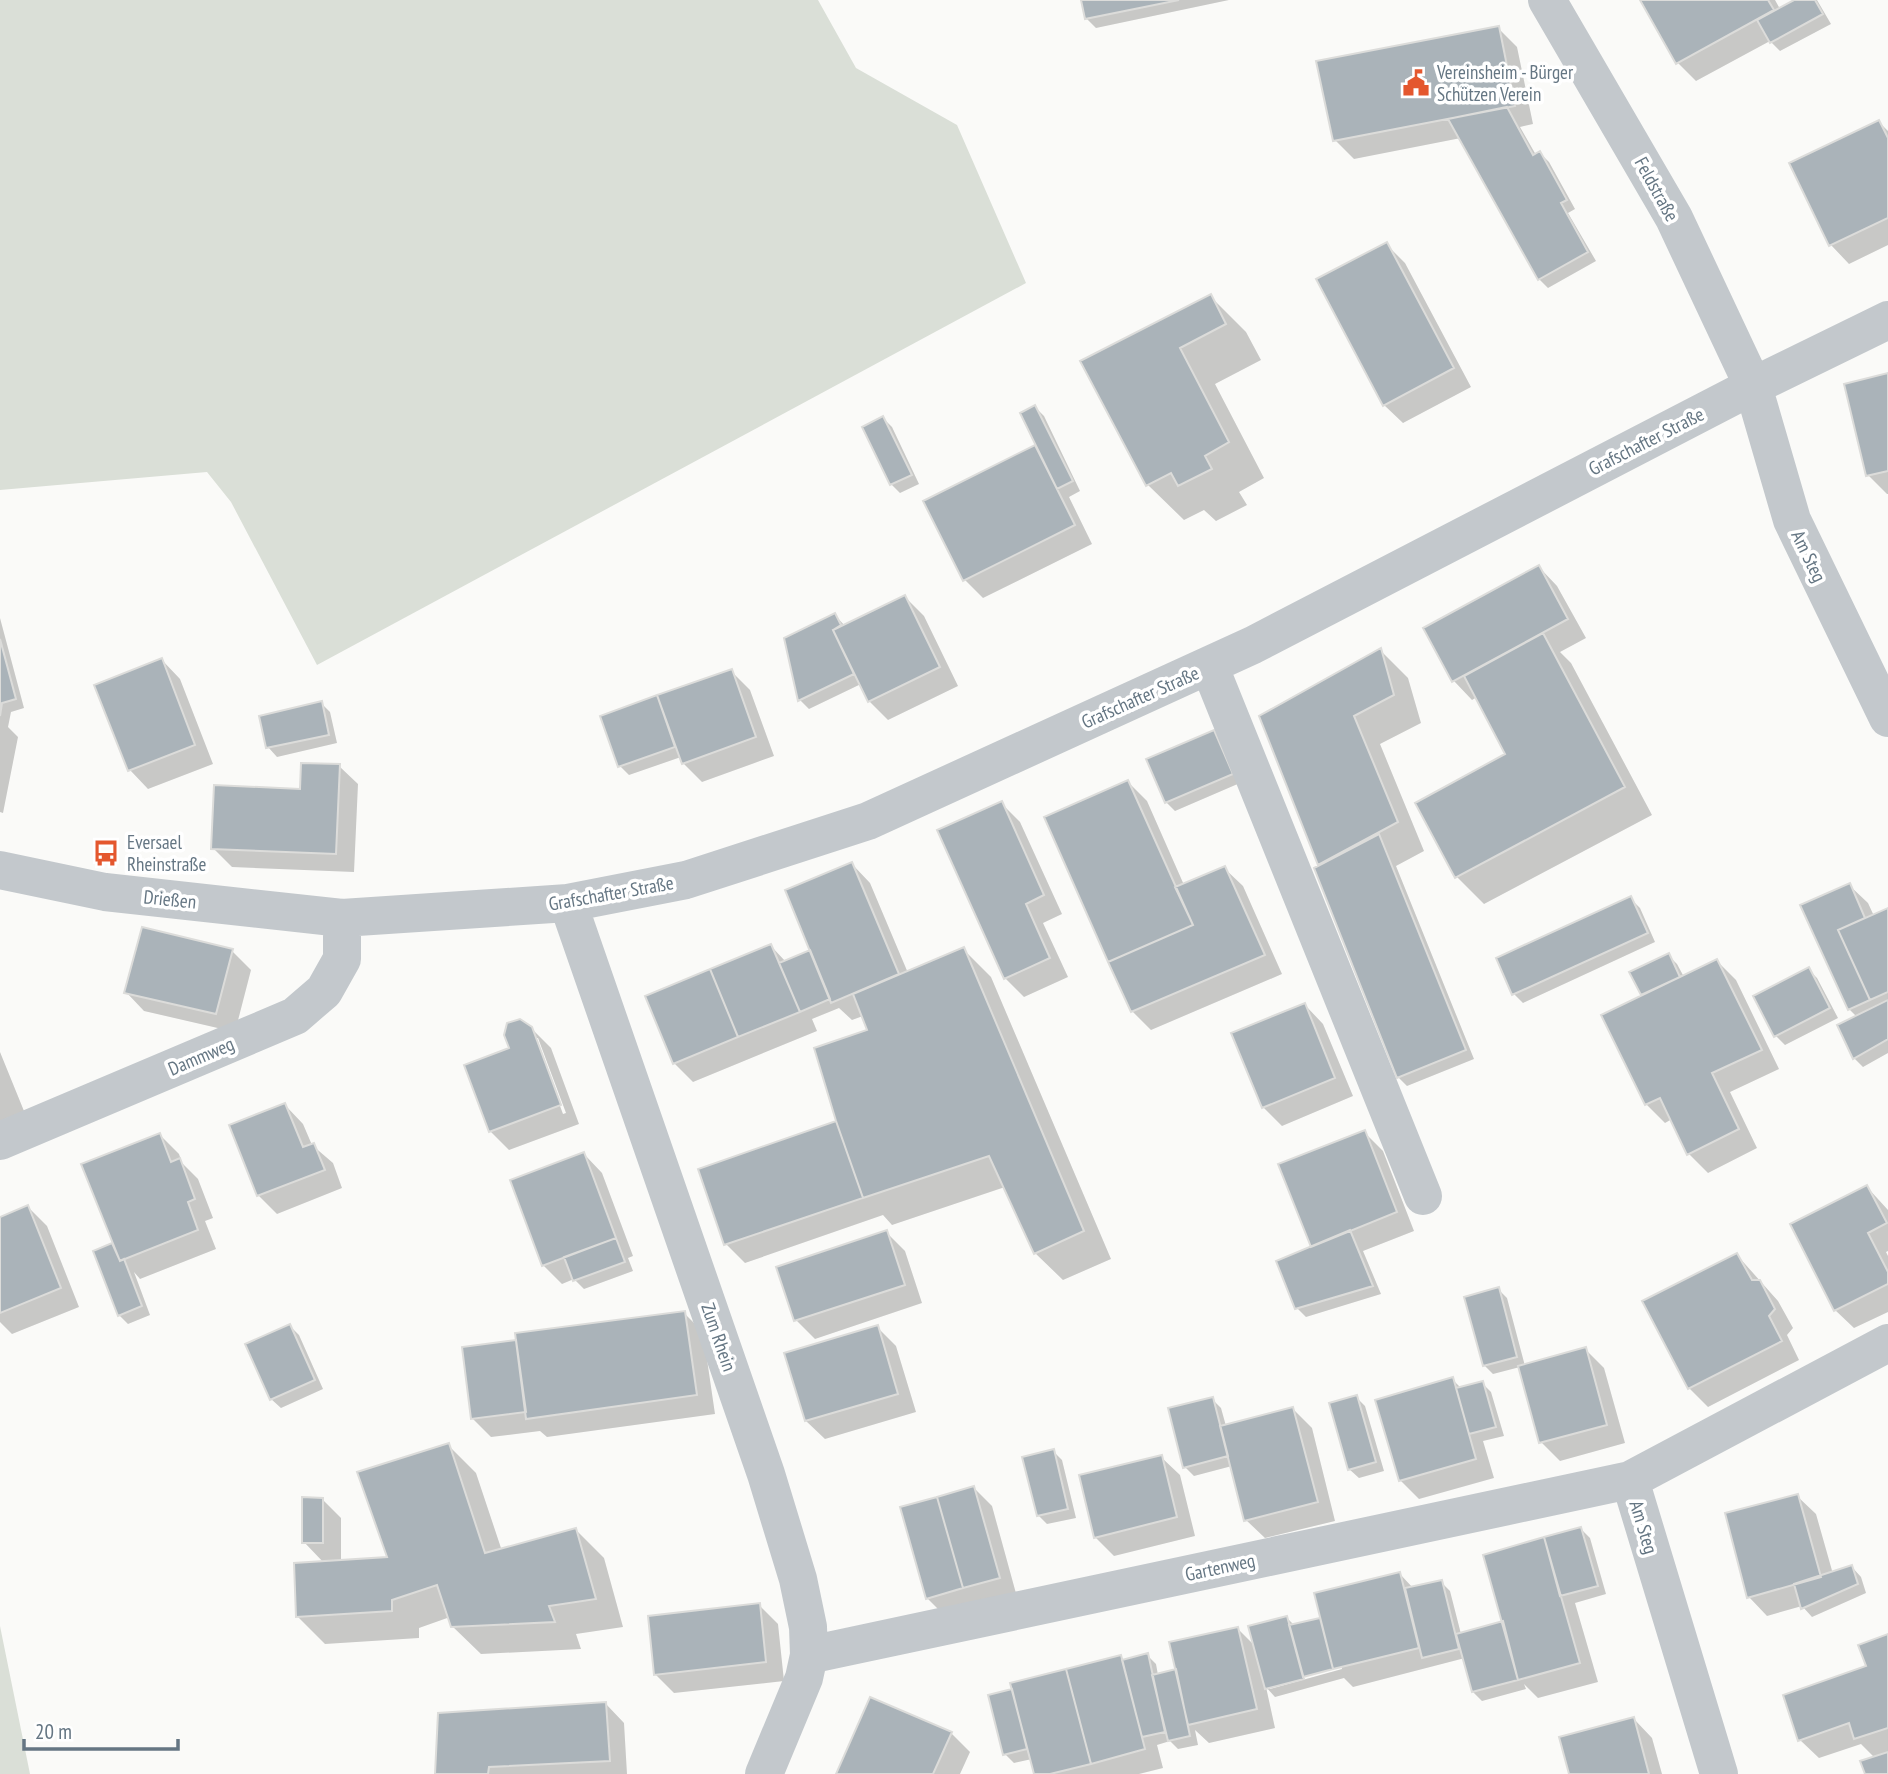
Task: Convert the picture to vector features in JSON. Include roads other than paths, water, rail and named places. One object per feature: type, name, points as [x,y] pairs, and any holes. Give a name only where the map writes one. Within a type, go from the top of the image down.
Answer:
[{"type":"street","name":"Feldstraße","points":[[1547,0],[1674,218],[1753,386]]},
{"type":"street","name":"Grafschafter Straße","points":[[342,918],[568,903],[686,880],[868,821],[1253,645],[1753,386],[1888,320]]},
{"type":"street","name":"Am Steg","points":[[1753,386],[1792,520],[1888,718]]},
{"type":"street","points":[[1209,665],[1423,1196]]},
{"type":"street","name":"Drießen","points":[[0,870],[105,892],[342,918]]},
{"type":"street","name":"Zum Rhein","points":[[568,903],[766,1474],[798,1578],[808,1627],[809,1655],[804,1678],[764,1774]]},
{"type":"street","name":"Dammweg","points":[[0,1141],[295,1016],[324,991],[342,958],[342,918]]},
{"type":"street","name":"Am Steg","points":[[1718,1774],[1630,1480],[1888,1343]]},
{"type":"street","name":"Gartenweg","points":[[809,1655],[1630,1480]]},
{"type":"place","name":"Vereinsheim - Bürger Schützen Verein","points":[[1416,83]]},
{"type":"place","name":"Eversael Rheinstraße","points":[[106,853]]}]
